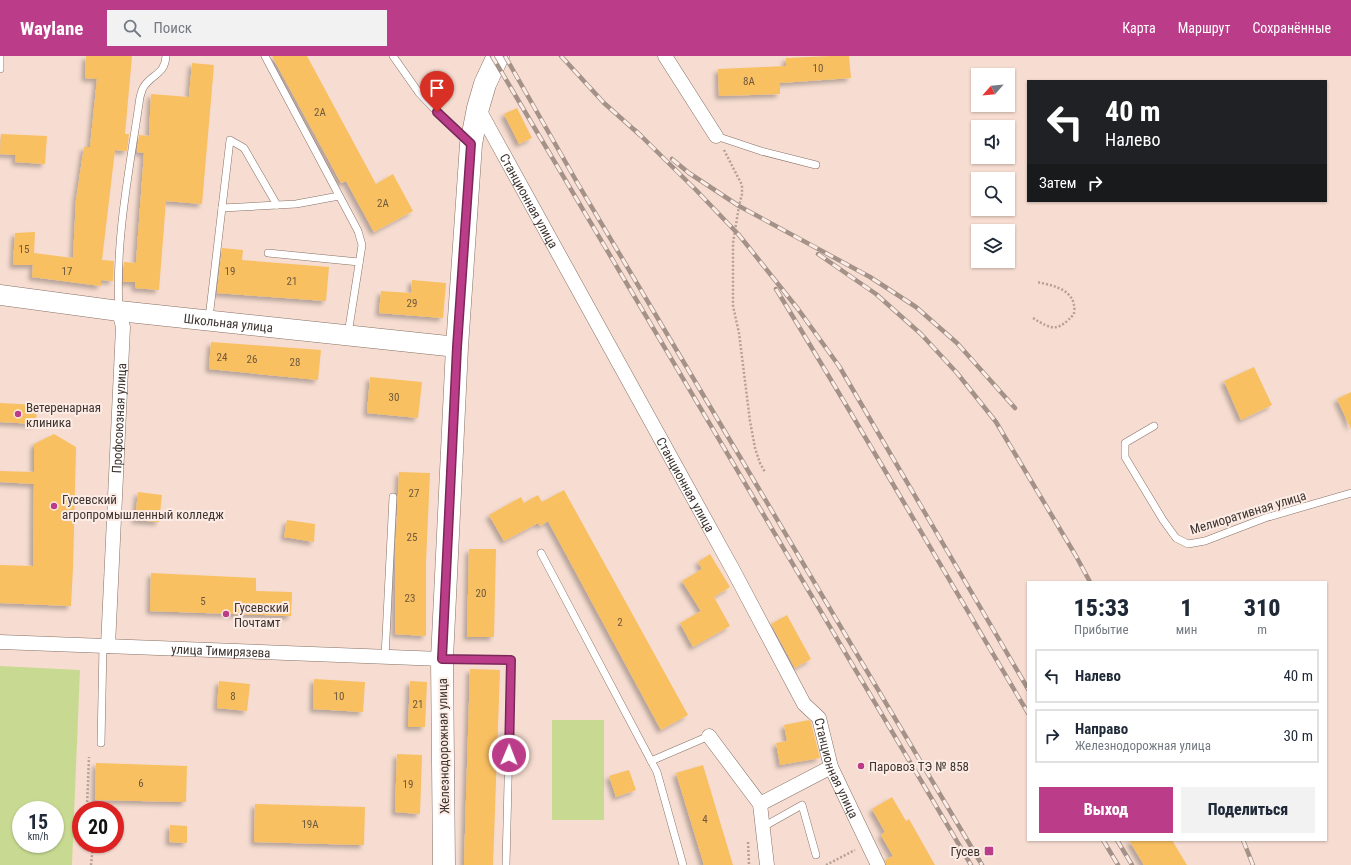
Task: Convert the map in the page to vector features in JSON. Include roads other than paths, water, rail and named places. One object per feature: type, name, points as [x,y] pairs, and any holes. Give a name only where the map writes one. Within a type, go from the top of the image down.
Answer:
[{"type":"main road","name":"Железнодорожная улица","points":[[444,865],[442,659],[457,347],[471,144],[478,108],[485,84],[498,56]]},
{"type":"main road","name":"Школьная улица","points":[[0,295],[119,311],[457,347]]},
{"type":"street","points":[[665,56],[716,136]]},
{"type":"street","name":"Станционная улица","points":[[478,108],[729,563],[804,704],[819,718],[831,767],[878,865]]},
{"type":"street","name":"Профсоюзная улица","points":[[105,646],[123,327],[119,311]]},
{"type":"street","name":"улица Тимирязева","points":[[0,642],[442,659]]},
{"type":"street","points":[[709,736],[760,804],[767,865]]},
{"type":"street","points":[[760,804],[831,767]]},
{"type":"lane","points":[[0,56],[0,69]]},
{"type":"lane","points":[[119,311],[119,245],[140,97],[144,87],[159,73],[165,64],[166,56]]},
{"type":"lane","points":[[265,56],[358,231],[362,245],[348,336]]},
{"type":"lane","points":[[393,56],[419,93],[471,144]]},
{"type":"lane","points":[[716,136],[761,151],[816,165]]},
{"type":"lane","points":[[209,321],[230,140],[244,148],[277,205]]},
{"type":"lane","points":[[222,208],[296,204],[340,196]]},
{"type":"lane","points":[[268,253],[359,262]]},
{"type":"lane","name":"Мелиоративная улица","points":[[1154,426],[1125,443],[1125,458],[1163,520],[1176,538],[1188,544],[1204,541],[1265,518],[1351,493]]},
{"type":"lane","points":[[385,657],[393,497]]},
{"type":"lane","points":[[541,553],[658,772],[683,865]]},
{"type":"lane","points":[[101,743],[105,646]]},
{"type":"lane","points":[[442,659],[511,660],[506,865]]},
{"type":"lane","points":[[652,761],[709,736]]},
{"type":"lane","points":[[762,827],[802,805],[816,855]]},
{"type":"railway","points":[[492,56],[971,865]]},
{"type":"railway","points":[[505,56],[578,184],[982,865]]},
{"type":"railway","points":[[561,56],[604,103],[640,135]]},
{"type":"railway","points":[[636,131],[739,235],[798,309],[839,366],[1027,687]]},
{"type":"railway","points":[[672,159],[689,173],[739,206],[870,277],[916,307],[957,343],[1015,408]]},
{"type":"railway","points":[[818,254],[876,294],[921,334],[957,373],[996,422],[1089,581]]},
{"type":"railway","points":[[776,289],[1027,711]]},
{"type":"railway","points":[[1104,841],[1118,865]]},
{"type":"railway","points":[[1118,841],[1132,865]]},
{"type":"railway","points":[[1243,841],[1253,865]]},
{"type":"place","name":"Ветеренарная клиника","points":[[18,414]]},
{"type":"place","name":"Гусевский агропромышленный колледж","points":[[54,506]]},
{"type":"place","name":"Гусевский Почтамт","points":[[226,614]]},
{"type":"place","name":"Паровоз ТЭ № 858","points":[[861,766]]},
{"type":"place","name":"Гусев","points":[[989,851]]}]
